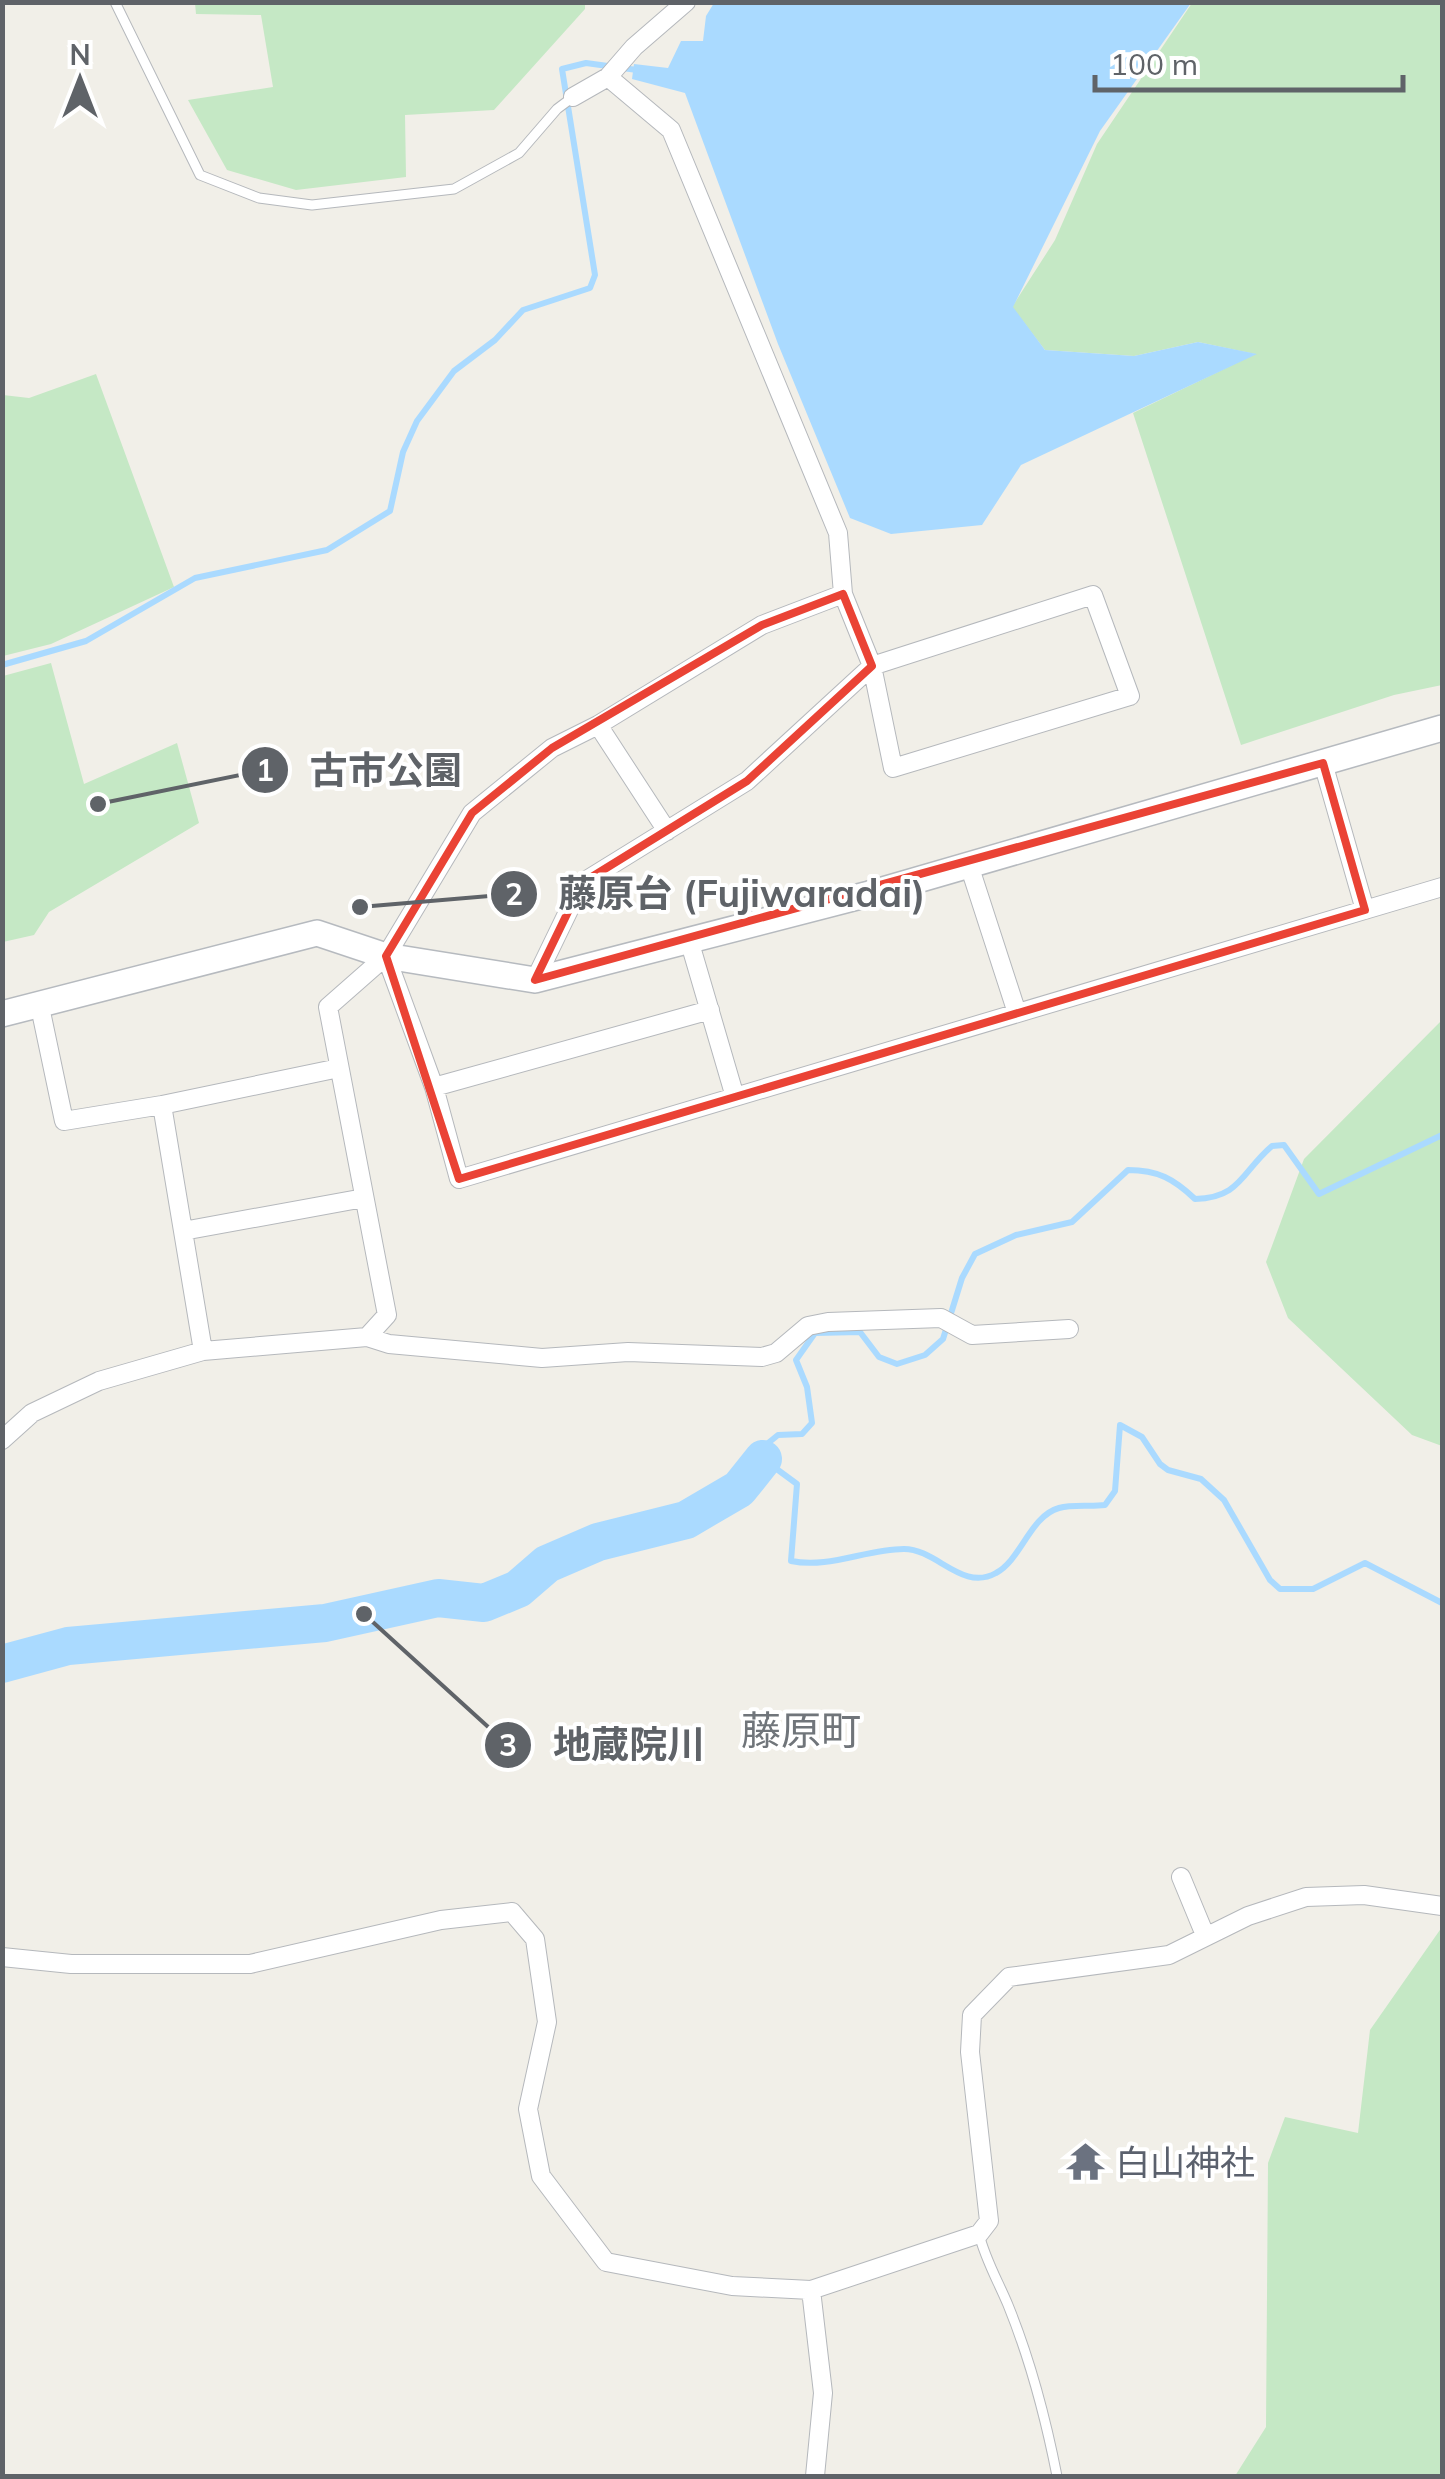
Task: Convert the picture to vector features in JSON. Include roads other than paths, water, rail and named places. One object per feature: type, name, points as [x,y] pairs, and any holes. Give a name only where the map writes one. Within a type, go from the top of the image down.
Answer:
[{"type":"street","points":[[573,97],[608,77],[634,47],[686,2]]},
{"type":"street","points":[[535,980],[582,883],[747,782],[872,666],[1093,595],[1130,696],[894,768],[872,666],[842,594],[838,533],[672,130],[608,77]]},
{"type":"street","points":[[367,1337],[386,1314],[328,1007],[386,956],[472,812],[552,748],[598,725],[762,625],[842,594]]},
{"type":"street","points":[[598,725],[666,831]]},
{"type":"street","points":[[2,1014],[317,933],[386,956],[535,980],[969,865],[1442,728]]},
{"type":"street","points":[[1323,763],[1365,910]]},
{"type":"street","points":[[969,865],[1017,1013]]},
{"type":"street","points":[[386,956],[434,1087],[459,1179],[1442,887]]},
{"type":"street","points":[[689,940],[735,1097]]},
{"type":"street","points":[[40,1007],[64,1121],[339,1068]]},
{"type":"street","points":[[434,1087],[710,1010]]},
{"type":"street","points":[[162,1105],[203,1352]]},
{"type":"street","points":[[183,1231],[364,1198]]},
{"type":"street","points":[[2,1440],[32,1413],[99,1381],[203,1352],[367,1337],[389,1344],[522,1357],[628,1352],[762,1357],[776,1353],[808,1326],[828,1322],[941,1318],[972,1336],[1069,1329]]},
{"type":"street","points":[[1181,1877],[1204,1936]]},
{"type":"street","points":[[2,1957],[71,1964],[250,1964],[442,1920],[512,1912],[535,1939],[547,2022],[528,2109],[541,2176],[606,2262],[732,2286],[811,2290],[979,2234],[989,2221],[970,2052],[972,2015],[1009,1977],[1169,1955],[1248,1916],[1306,1897],[1364,1896],[1442,1906]]},
{"type":"street","points":[[811,2290],[823,2393],[815,2476]]},
{"type":"lane","points":[[114,2],[200,175],[260,198],[312,205],[454,189],[518,153],[557,109],[573,97]]},
{"type":"lane","points":[[979,2234],[1009,2308],[1050,2440],[1057,2476]]},
{"type":"water","points":[[714,3],[1191,3],[1100,131],[1013,307],[1045,350],[1134,356],[1198,342],[1257,354],[1021,465],[982,525],[891,534],[850,518],[778,344],[685,93],[632,79],[634,64],[668,68],[681,41],[703,41],[706,16]]},
{"type":"waterway","points":[[2,665],[86,641],[195,578],[327,550],[390,511],[403,452],[417,421],[454,371],[495,340],[523,310],[590,288],[595,275],[562,69],[586,63],[637,70]]},
{"type":"waterway","points":[[1442,1135],[1319,1194],[1284,1145],[1272,1146],[1240,1182],[1210,1197],[1195,1199],[1165,1177],[1128,1170],[1072,1222],[1016,1235],[975,1254],[962,1278],[943,1339],[925,1355],[897,1364],[879,1357],[860,1332],[815,1333],[796,1360],[807,1387],[812,1423],[802,1434],[778,1435],[762,1448],[763,1459],[797,1484],[791,1561],[833,1561],[904,1549],[928,1555],[972,1577],[996,1573],[1049,1513],[1064,1507],[1105,1505],[1115,1491],[1120,1425],[1142,1437],[1168,1470],[1201,1479],[1224,1500],[1270,1580],[1280,1589],[1313,1589],[1365,1563],[1442,1603]]},
{"type":"waterway","points":[[2,1664],[68,1646],[325,1623],[438,1598],[484,1603],[518,1589],[547,1564],[598,1542],[686,1520],[739,1489],[763,1459]]},
{"type":"place","name":"古市公園","points":[[98,804]]},
{"type":"place","name":"藤原台 (Fujiwaradai)","points":[[360,907]]},
{"type":"place","name":"地蔵院川","points":[[364,1614]]},
{"type":"place","name":"白山神社","points":[[1085,2162]]},
{"type":"district","name":"藤原町","points":[[801,1730]]}]
